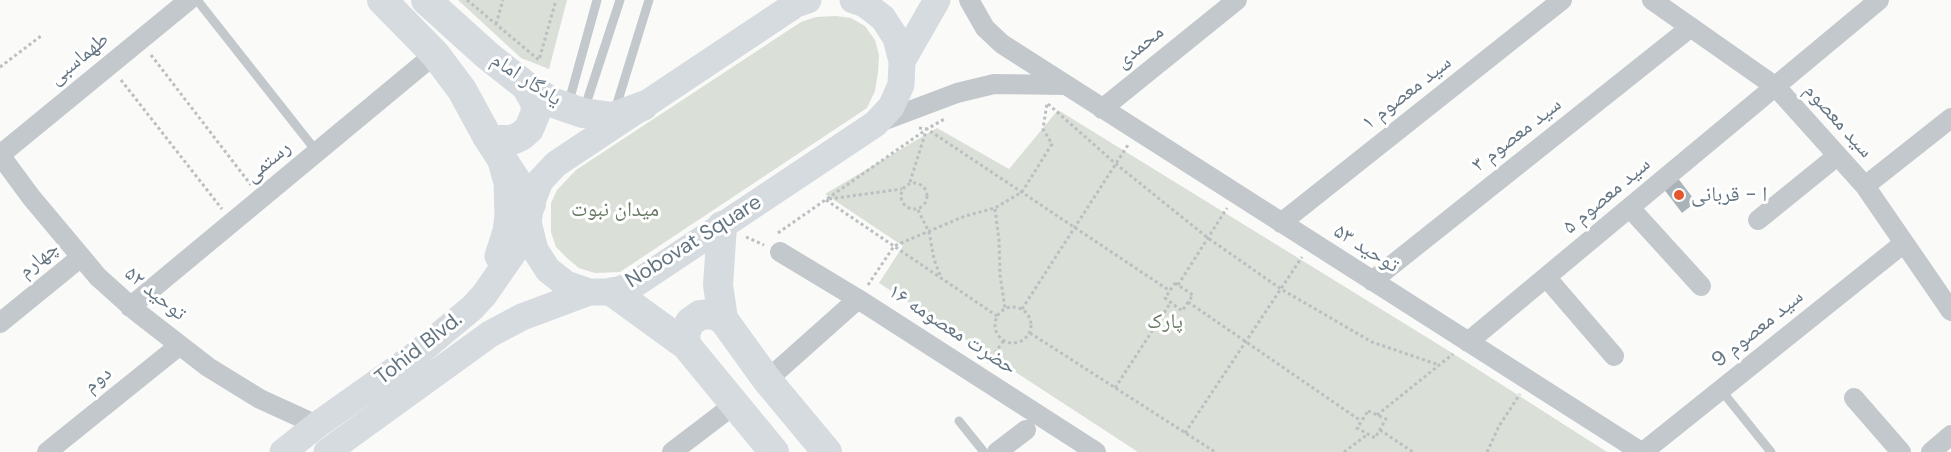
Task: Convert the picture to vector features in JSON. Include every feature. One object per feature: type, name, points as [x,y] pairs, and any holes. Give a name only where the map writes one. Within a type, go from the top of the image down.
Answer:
[{"type":"main road","points":[[382,0],[435,54],[462,90],[529,213],[535,250],[548,270],[566,285],[601,292],[686,345],[774,452]]},
{"type":"main road","name":"یادگار امام","points":[[426,0],[488,56],[526,86],[554,103],[575,110],[613,117],[643,106]]},
{"type":"main road","points":[[529,213],[540,182],[556,164],[796,4],[808,0]]},
{"type":"main road","name":"Nobovat Square","points":[[601,292],[635,284],[875,124],[891,106],[901,85],[902,61],[896,38],[883,18],[865,4],[853,0]]},
{"type":"main road","points":[[902,61],[937,0]]},
{"type":"main road","points":[[454,324],[489,276],[506,231],[507,183],[493,147],[494,140],[512,140],[521,136],[534,121],[535,102],[526,86]]},
{"type":"main road","name":"Tohid Blvd.","points":[[283,452],[413,357],[454,324],[483,295],[516,249],[529,213]]},
{"type":"main road","points":[[722,226],[718,285],[723,319],[767,380],[827,452]]},
{"type":"main road","name":"Tohid Blvd.","points":[[327,452],[490,334],[522,317],[601,292]]},
{"type":"main road","points":[[686,345],[685,333],[690,322],[700,315],[712,314],[723,319]]},
{"type":"street","name":"طهماسبی","points":[[0,155],[189,0]]},
{"type":"street","name":"توحید ۵۳","points":[[969,0],[985,28],[1002,44],[1642,452]]},
{"type":"street","name":"محمدی","points":[[1102,109],[1237,0]]},
{"type":"street","name":"سید معصوم ۱","points":[[1281,223],[1562,0]]},
{"type":"street","name":"سید معصوم","points":[[1652,0],[1776,87],[1864,186],[1904,243],[1948,299]]},
{"type":"street","name":"سید معصوم ۵","points":[[1468,342],[1879,0]]},
{"type":"street","name":"سید معصوم ۳","points":[[1372,281],[1691,27]]},
{"type":"street","name":"رستمی","points":[[130,307],[435,54]]},
{"type":"street","points":[[875,124],[957,93],[994,84],[1065,85]]},
{"type":"street","points":[[1864,186],[1951,118]]},
{"type":"street","name":"توحید ۵۲","points":[[0,155],[31,197],[98,277],[130,307],[208,367],[260,399],[317,425]]},
{"type":"street","points":[[1758,220],[1838,156]]},
{"type":"street","points":[[1630,208],[1701,286]]},
{"type":"street","name":"سید معصوم 9","points":[[1642,452],[1904,243]]},
{"type":"street","name":"حضرت معصومه ۱۶","points":[[771,248],[858,299],[1096,452]]},
{"type":"street","name":"چهارم","points":[[0,323],[81,257]]},
{"type":"street","points":[[1546,277],[1614,356]]},
{"type":"street","points":[[767,380],[858,299]]},
{"type":"street","name":"دوم","points":[[47,452],[180,345]]},
{"type":"street","points":[[1854,398],[1902,452]]},
{"type":"street","points":[[672,452],[735,404]]},
{"type":"street","points":[[997,452],[1026,430]]},
{"type":"street","points":[[1931,452],[1951,435]]},
{"type":"lane","points":[[197,0],[317,152]]},
{"type":"lane","points":[[575,110],[597,0]]},
{"type":"lane","points":[[575,110],[620,0]]},
{"type":"lane","points":[[613,117],[649,0]]},
{"type":"lane","points":[[1721,390],[1771,452]]},
{"type":"lane","points":[[959,421],[984,452]]},
{"type":"path","points":[[467,0],[539,60],[556,0]]},
{"type":"path","points":[[0,68],[41,36]]},
{"type":"path","points":[[140,40],[261,199]]},
{"type":"path","points":[[110,65],[232,223]]},
{"type":"path","points":[[858,299],[894,246],[965,216],[995,208],[1022,192],[1052,144],[1043,129],[1047,103],[1065,85]]},
{"type":"path","points":[[1047,103],[1116,164],[1208,238],[1281,289],[1372,342],[1439,365]]},
{"type":"path","points":[[722,226],[771,248],[826,200],[927,129],[952,115]]},
{"type":"path","points":[[927,129],[1170,291]]},
{"type":"path","points":[[826,200],[902,189],[910,183],[927,129]]},
{"type":"path","points":[[1022,309],[1137,131]]},
{"type":"path","points":[[910,183],[921,184],[927,192],[926,203],[918,210]]},
{"type":"path","points":[[902,189],[900,200],[907,208],[918,210]]},
{"type":"path","points":[[1178,285],[1236,194]]},
{"type":"path","points":[[826,200],[997,316]]},
{"type":"path","points":[[995,208],[1005,308]]},
{"type":"path","points":[[918,210],[928,232],[934,259],[942,279]]},
{"type":"path","points":[[1185,433],[1312,243]]},
{"type":"path","points":[[1175,283],[1193,294],[1182,311],[1165,298],[1170,291],[1175,283]]},
{"type":"path","points":[[1115,388],[1171,302]]},
{"type":"path","points":[[1188,302],[1361,421]]},
{"type":"path","points":[[1016,306],[1022,309],[1026,311],[1032,322],[1030,333],[1022,341],[1010,343],[1000,338],[995,328],[997,316],[1005,308],[1016,306]]},
{"type":"path","points":[[1030,333],[1215,452]]},
{"type":"path","points":[[979,376],[1004,340]]},
{"type":"path","points":[[1377,415],[1468,342]]},
{"type":"path","points":[[1487,452],[1499,426],[1529,381]]},
{"type":"path","points":[[1368,411],[1386,419],[1375,438],[1357,428],[1361,421],[1368,411]]},
{"type":"path","points":[[1380,430],[1413,452]]},
{"type":"path","points":[[1344,452],[1368,434]]},
{"type":"green space","points":[[458,0],[567,0],[549,69],[521,58]]},
{"type":"green space","name":"میدان نبوت","points":[[816,17],[851,18],[865,26],[875,40],[879,55],[878,72],[875,91],[867,108],[620,272],[595,273],[579,268],[556,247],[551,232],[551,203],[557,190],[576,170],[801,22]]},
{"type":"green space","name":"پارک","points":[[1058,110],[1449,351],[1607,452],[1138,452],[879,283],[903,246],[825,194],[937,128],[1009,169]]},
{"type":"building","name":"ا - قربانی","points":[[1677,177],[1696,202],[1682,213],[1663,188]]},
{"type":"place","name":"ا - قربانی","points":[[1679,195]]}]
